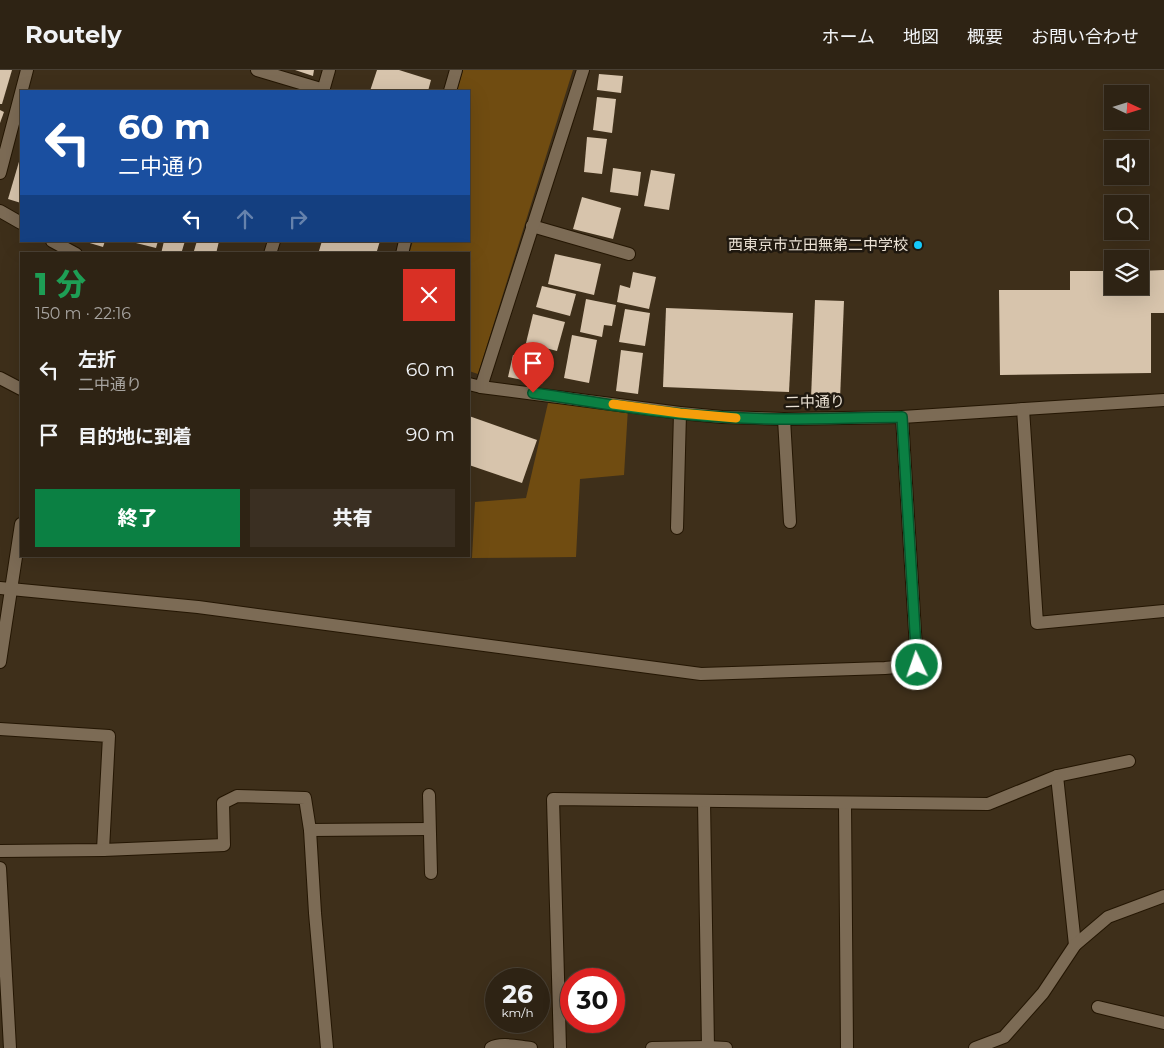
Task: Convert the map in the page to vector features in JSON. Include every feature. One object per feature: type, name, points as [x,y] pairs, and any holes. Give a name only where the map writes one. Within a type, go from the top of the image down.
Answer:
[{"type":"street","points":[[22,90],[27,70]]},
{"type":"street","points":[[257,70],[324,90],[329,70]]},
{"type":"street","points":[[450,90],[456,70]]},
{"type":"street","points":[[475,386],[532,226],[583,70]]},
{"type":"street","points":[[0,173],[20,96]]},
{"type":"street","points":[[0,211],[20,223]]},
{"type":"street","points":[[532,226],[629,254]]},
{"type":"street","points":[[54,242],[71,252]]},
{"type":"street","points":[[0,378],[20,388]]},
{"type":"street","name":"二中通り","points":[[475,386],[680,413],[722,417],[784,419],[902,417],[1164,400]]},
{"type":"street","points":[[1023,408],[1038,623],[1164,611]]},
{"type":"street","points":[[677,528],[680,413]]},
{"type":"street","points":[[5,589],[198,608],[701,674],[885,668],[917,665],[902,417]]},
{"type":"street","points":[[784,419],[790,522]]},
{"type":"street","points":[[0,662],[5,589],[20,528]]},
{"type":"street","points":[[0,729],[109,736],[103,850]]},
{"type":"street","points":[[560,1048],[553,799],[704,800],[845,804],[988,804],[1057,776],[1129,760]]},
{"type":"street","points":[[1057,776],[1075,945]]},
{"type":"street","points":[[429,795],[431,874]]},
{"type":"street","points":[[0,851],[103,850],[224,845],[223,803],[237,796],[305,798],[310,830],[327,1048]]},
{"type":"street","points":[[704,800],[708,1047]]},
{"type":"street","points":[[845,804],[847,1048]]},
{"type":"street","points":[[310,830],[429,829]]},
{"type":"street","points":[[0,868],[4,1023],[10,1048]]},
{"type":"street","points":[[975,1048],[1004,1037],[1043,993],[1075,945],[1108,918],[1164,896]]},
{"type":"street","points":[[1098,1007],[1164,1023]]},
{"type":"street","points":[[499,1047],[531,1048]]},
{"type":"street","points":[[652,1048],[726,1048]]},
{"type":"shaded area","points":[[463,70],[573,70],[478,374],[470,371],[470,252],[410,252],[413,242],[470,242],[470,90],[457,90]]},
{"type":"shaded area","points":[[548,403],[628,408],[624,475],[580,479],[576,557],[472,558],[475,502],[526,498]]},
{"type":"building","points":[[0,70],[12,70],[2,104],[0,104]]},
{"type":"building","points":[[295,70],[314,70],[313,76]]},
{"type":"building","points":[[377,70],[399,70],[431,80],[428,90],[370,90]]},
{"type":"building","points":[[599,74],[623,76],[621,93],[597,90]]},
{"type":"building","points":[[597,97],[616,99],[612,133],[593,130]]},
{"type":"building","points":[[0,110],[4,112],[0,123]]},
{"type":"building","points":[[587,137],[607,139],[602,174],[584,172]]},
{"type":"building","points":[[20,158],[20,203],[8,199]]},
{"type":"building","points":[[613,168],[641,172],[638,196],[610,192]]},
{"type":"building","points":[[651,170],[675,174],[669,210],[644,206]]},
{"type":"building","points":[[582,197],[621,208],[613,239],[573,229]]},
{"type":"building","points":[[86,242],[105,242],[103,247]]},
{"type":"building","points":[[136,242],[158,242],[156,248]]},
{"type":"building","points":[[164,242],[185,242],[182,252],[161,252]]},
{"type":"building","points":[[197,242],[219,242],[216,252],[194,252]]},
{"type":"building","points":[[322,242],[380,242],[377,252],[319,252]]},
{"type":"building","points":[[555,254],[601,264],[594,295],[548,284]]},
{"type":"building","points":[[1164,270],[1164,313],[1151,313],[1151,373],[1000,375],[999,290],[1070,290],[1070,271],[1104,271],[1104,295],[1149,295],[1149,271]]},
{"type":"building","points":[[633,272],[656,277],[649,309],[617,302],[620,285],[630,288]]},
{"type":"building","points":[[542,286],[576,294],[570,316],[536,307]]},
{"type":"building","points":[[586,299],[616,305],[612,326],[604,325],[602,337],[580,332]]},
{"type":"building","points":[[815,300],[844,301],[840,399],[811,398]]},
{"type":"building","points":[[666,308],[793,313],[789,392],[663,387]]},
{"type":"building","points":[[625,309],[650,313],[645,346],[619,342]]},
{"type":"building","points":[[533,314],[565,322],[557,351],[526,343]]},
{"type":"building","points":[[572,335],[597,340],[589,383],[564,378]]},
{"type":"building","points":[[621,350],[643,353],[638,394],[616,391]]},
{"type":"building","points":[[513,355],[547,362],[542,384],[508,377]]},
{"type":"building","points":[[470,416],[537,440],[522,483],[470,465]]},
{"type":"slow traffic","points":[[613,404],[736,418]]},
{"type":"place","name":"西東京市立田無第二中学校","points":[[918,245]]},
{"type":"route","points":[[533,393],[722,417],[784,419],[902,417],[917,665]]}]
